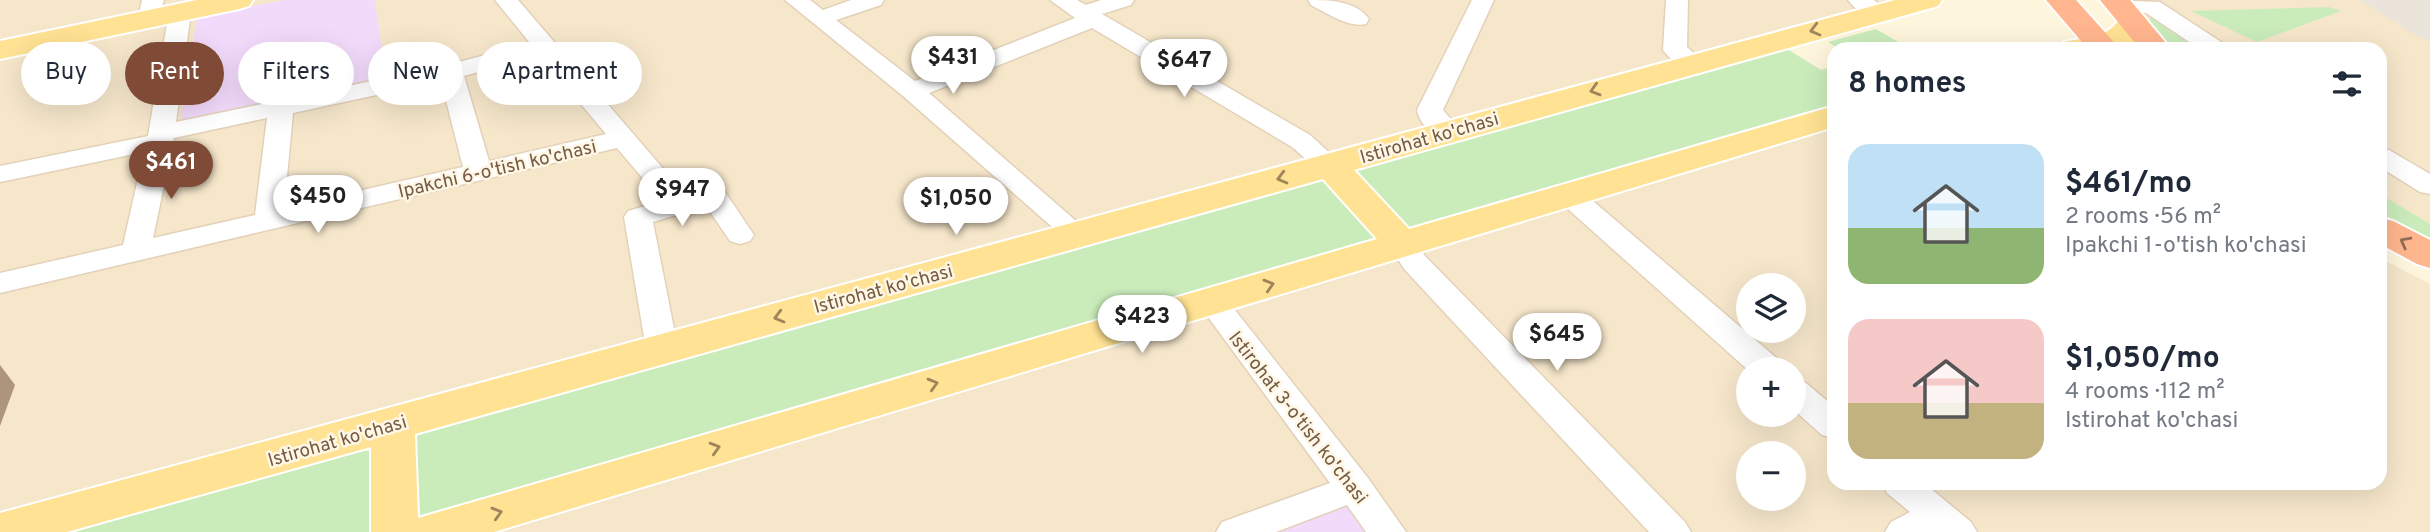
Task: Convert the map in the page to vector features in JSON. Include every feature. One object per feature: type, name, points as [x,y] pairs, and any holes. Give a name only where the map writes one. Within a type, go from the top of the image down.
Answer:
[{"type":"highway","points":[[2060,0],[2089,42]]},
{"type":"highway","points":[[2122,9],[2150,42]]},
{"type":"highway","points":[[2387,233],[2430,256]]},
{"type":"highway","points":[[2387,262],[2430,284]]},
{"type":"main road","points":[[0,50],[151,9],[180,12],[239,0]]},
{"type":"main road","name":"Istirohat ko'chasi","points":[[0,532],[1448,132],[1693,63],[1869,6],[1928,0]]},
{"type":"main road","points":[[2108,42],[2122,37],[2130,30],[2122,9]]},
{"type":"main road","points":[[432,532],[1827,118]]},
{"type":"main road","points":[[1330,165],[1404,245]]},
{"type":"main road","points":[[393,424],[395,532]]},
{"type":"street","points":[[506,0],[540,42]]},
{"type":"street","points":[[796,0],[912,91],[1077,234]]},
{"type":"street","points":[[821,18],[873,0]]},
{"type":"street","points":[[1061,0],[1301,141],[1330,165]]},
{"type":"street","points":[[912,91],[1123,0]]},
{"type":"street","points":[[1320,0],[1357,19]]},
{"type":"street","points":[[1448,132],[1431,116],[1430,110],[1482,0]]},
{"type":"street","points":[[1677,0],[1675,50],[1693,63]]},
{"type":"street","points":[[2122,9],[2152,7],[2205,42]]},
{"type":"street","points":[[136,251],[160,137],[180,12]]},
{"type":"street","points":[[0,174],[281,107],[368,89]]},
{"type":"street","points":[[460,105],[478,172]]},
{"type":"street","points":[[596,105],[678,203]]},
{"type":"street","points":[[268,221],[281,107]]},
{"type":"street","name":"Ipakchi 6-o'tish ko'chasi","points":[[0,283],[625,138]]},
{"type":"street","points":[[2387,160],[2430,186]]},
{"type":"street","points":[[662,349],[638,217],[678,203],[713,195],[740,235]]},
{"type":"street","points":[[1569,195],[1754,357]]},
{"type":"street","points":[[1404,245],[1415,263],[1672,532]]},
{"type":"street","name":"Istirohat 3-o'tish ko'chasi","points":[[1212,302],[1387,532]]},
{"type":"street","points":[[1806,402],[1827,420]]},
{"type":"street","points":[[1235,532],[1355,488]]},
{"type":"street","points":[[1908,490],[1947,524]]},
{"type":"street","points":[[1904,532],[1947,524]]},
{"type":"shaded area","points":[[0,0],[1901,0],[0,518]]},
{"type":"shaded area","points":[[284,0],[375,0],[381,42],[368,42],[368,84],[354,87],[354,42],[238,42],[238,105],[266,105],[180,123],[183,105],[224,105],[224,42],[193,42],[197,17]]},
{"type":"shaded area","points":[[2114,0],[2430,0],[2430,256],[2387,233],[2387,42],[2150,42]]},
{"type":"shaded area","points":[[2360,0],[2430,0],[2430,41],[2410,32]]},
{"type":"shaded area","points":[[1827,118],[1827,490],[2387,490],[2387,262],[2430,284],[2430,532],[432,532]]},
{"type":"shaded area","points":[[1345,505],[1365,532],[1274,532]]},
{"type":"green space","points":[[2329,7],[2341,11],[2257,42],[2191,11]]},
{"type":"green space","points":[[2158,18],[2196,42],[2166,42],[2146,21]]},
{"type":"green space","points":[[1876,29],[1898,42],[1828,42]]},
{"type":"green space","points":[[1784,47],[1821,70],[1827,68],[1827,109],[1409,233],[1348,170]]},
{"type":"green space","points":[[1325,180],[1385,238],[417,522],[409,439],[417,432]]},
{"type":"green space","points":[[2387,198],[2430,224],[2430,241],[2387,216]]},
{"type":"green space","points":[[361,450],[373,452],[374,532],[60,532]]}]
